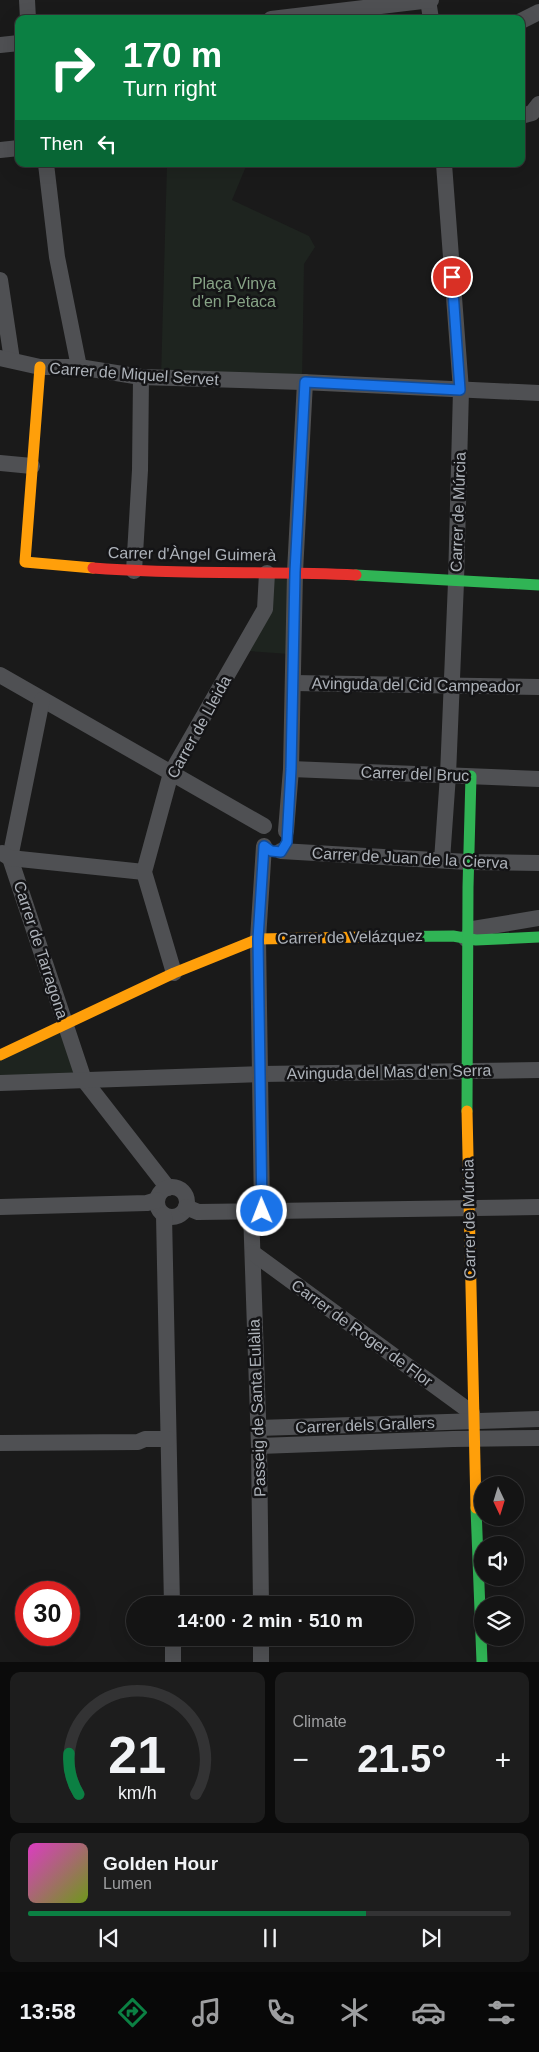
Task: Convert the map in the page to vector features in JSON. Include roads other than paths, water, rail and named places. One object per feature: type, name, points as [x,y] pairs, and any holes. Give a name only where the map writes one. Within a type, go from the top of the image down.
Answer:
[{"type":"street","points":[[27,0],[28,15]]},
{"type":"street","points":[[304,15],[429,0],[431,15]]},
{"type":"street","points":[[525,19],[539,12]]},
{"type":"street","points":[[0,45],[15,43]]},
{"type":"street","points":[[525,115],[532,113],[539,104]]},
{"type":"street","points":[[0,150],[15,148]]},
{"type":"street","points":[[46,167],[57,257],[80,367]]},
{"type":"street","name":"Carrer de Múrcia","points":[[442,860],[448,775],[456,582],[460,390],[444,167]]},
{"type":"street","points":[[0,280],[6,359]]},
{"type":"street","name":"Carrer de Miquel Servet","points":[[6,359],[40,367],[80,367],[142,377],[305,382],[539,394]]},
{"type":"street","points":[[0,463],[32,466],[40,367]]},
{"type":"street","points":[[134,571],[140,470],[142,377]]},
{"type":"street","points":[[286,831],[284,825],[280,823],[268,823],[264,826],[262,832],[264,846],[271,851],[281,852],[287,842],[286,831],[291,769],[295,572],[305,382]]},
{"type":"street","name":"Carrer d'Àngel Guimerà","points":[[32,466],[25,562],[134,571],[295,572],[539,585]]},
{"type":"street","name":"Carrer de Lleida","points":[[144,872],[171,773],[265,609],[267,572]]},
{"type":"street","points":[[0,675],[264,826]]},
{"type":"street","name":"Avinguda del Cid Campeador","points":[[293,683],[451,684],[539,687]]},
{"type":"street","points":[[42,700],[5,855],[144,872],[174,973]]},
{"type":"street","name":"Carrer del Bruc","points":[[291,769],[539,779]]},
{"type":"street","name":"Carrer de Múrcia","points":[[471,776],[466,939],[468,1208],[472,1417],[482,1662]]},
{"type":"street","name":"Passeig de Santa Eulàlia","points":[[261,1596],[259,1446],[252,1253],[256,1211],[261,1074],[258,939],[264,846]]},
{"type":"street","name":"Carrer de Juan de la Cierva","points":[[281,852],[468,862],[539,863]]},
{"type":"street","name":"Carrer de Tarragona","points":[[5,855],[66,1024],[84,1080]]},
{"type":"street","points":[[466,939],[473,929],[539,918]]},
{"type":"street","name":"Carrer de Velázquez","points":[[0,1055],[174,973],[258,939],[453,936],[466,939],[539,937]]},
{"type":"street","name":"Avinguda del Mas d'en Serra","points":[[0,1083],[261,1074],[539,1070]]},
{"type":"street","points":[[0,1207],[147,1203],[163,1201],[178,1189],[183,1192],[186,1198],[186,1207],[178,1216],[169,1217],[163,1201],[84,1080]]},
{"type":"street","points":[[163,1201],[172,1596]]},
{"type":"street","points":[[186,1207],[198,1212],[539,1206]]},
{"type":"street","name":"Carrer de Roger de Flor","points":[[252,1253],[472,1417]]},
{"type":"street","points":[[472,1417],[539,1419]]},
{"type":"street","name":"Carrer dels Grallers","points":[[258,1428],[472,1417]]},
{"type":"street","points":[[473,1438],[539,1438]]},
{"type":"street","name":"Carrer dels Grallers","points":[[259,1446],[473,1438]]},
{"type":"street","points":[[0,1443],[138,1442],[145,1439],[168,1439]]},
{"type":"street","points":[[173,1646],[173,1662]]},
{"type":"street","points":[[261,1646],[261,1662]]},
{"type":"park label","name":"Plaça Vinya d'en Petaca","points":[[234,292]]}]
